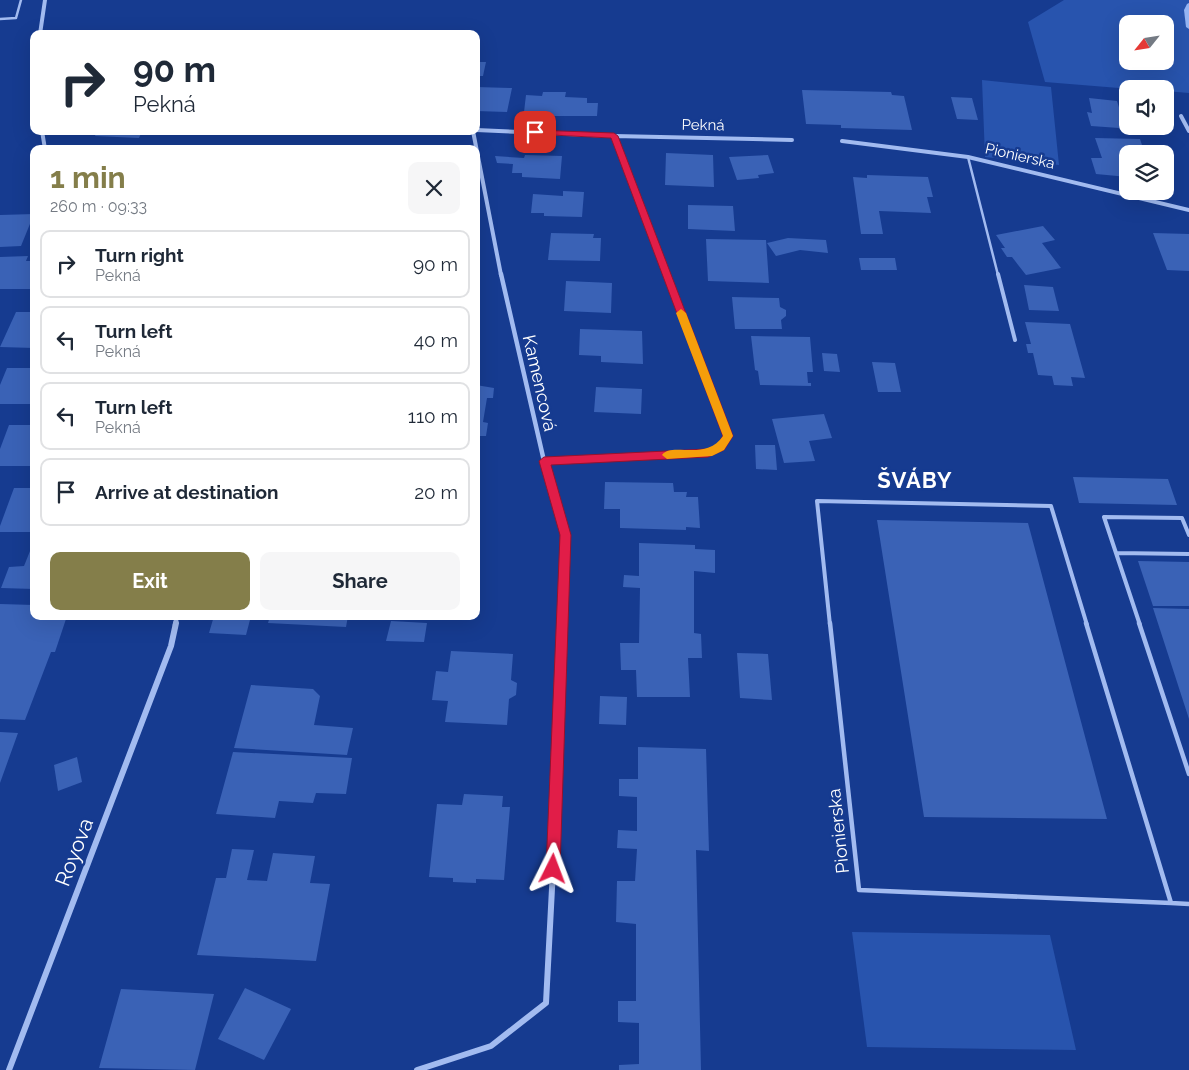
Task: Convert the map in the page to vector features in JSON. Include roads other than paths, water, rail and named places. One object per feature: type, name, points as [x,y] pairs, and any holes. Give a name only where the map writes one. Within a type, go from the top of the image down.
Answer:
[{"type":"street","points":[[40,30],[44,0]]},
{"type":"street","points":[[1181,116],[1189,131]]},
{"type":"street","name":"Pekná","points":[[480,131],[792,140]]},
{"type":"street","points":[[544,461],[708,453],[720,448],[728,436],[614,136]]},
{"type":"street","name":"Pionierska","points":[[842,141],[968,157],[1189,210]]},
{"type":"street","name":"Kamencová","points":[[417,1070],[491,1046],[546,1004],[555,831],[565,535],[544,461],[498,262],[480,159]]},
{"type":"street","name":"Royova","points":[[9,1070],[170,646],[176,620]]},
{"type":"lane","points":[[0,19],[16,18],[21,0]]},
{"type":"lane","points":[[968,157],[1015,340]]},
{"type":"lane","name":"Pionierska","points":[[1172,904],[1051,506],[817,501],[859,890],[1172,904],[1189,904]]},
{"type":"lane","points":[[1189,535],[1182,518],[1104,516],[1189,774]]},
{"type":"lane","points":[[1116,553],[1189,554]]},
{"type":"waterway","points":[[1189,5],[1187,10],[1189,27]]},
{"type":"district","name":"ŠVÁBY","points":[[915,480]]}]
